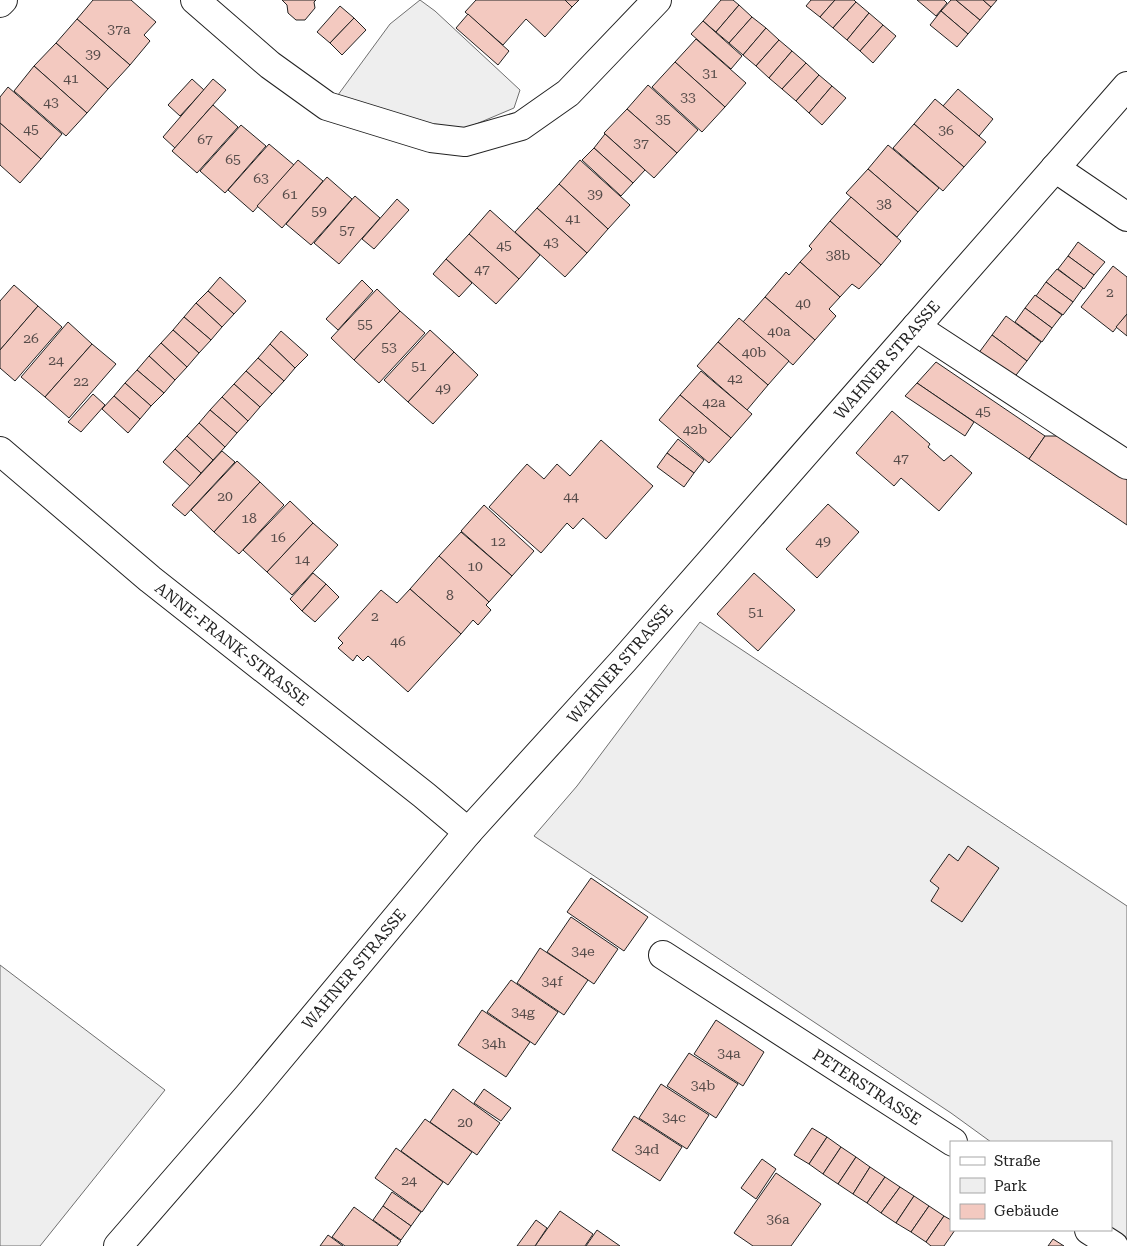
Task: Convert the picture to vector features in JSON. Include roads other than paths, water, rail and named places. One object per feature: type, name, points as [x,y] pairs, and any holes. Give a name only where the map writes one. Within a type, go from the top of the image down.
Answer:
[{"type":"street","points":[[0,3],[3,0]]},
{"type":"street","points":[[195,0],[270,65],[327,106],[431,138],[465,142],[522,126],[568,93],[657,0]]},
{"type":"street","name":"WAHNER STRASSE","points":[[118,1246],[248,1096],[468,832],[625,659],[1127,86]]},
{"type":"street","points":[[1055,168],[1127,217]]},
{"type":"street","points":[[916,327],[1127,464]]},
{"type":"street","name":"ANNE-FRANK-STRASSE","points":[[0,451],[150,579],[424,795],[468,832]]},
{"type":"street","name":"PETERSTRASSE","points":[[663,955],[951,1141]]},
{"type":"street","points":[[1091,1231],[1114,1246]]}]
